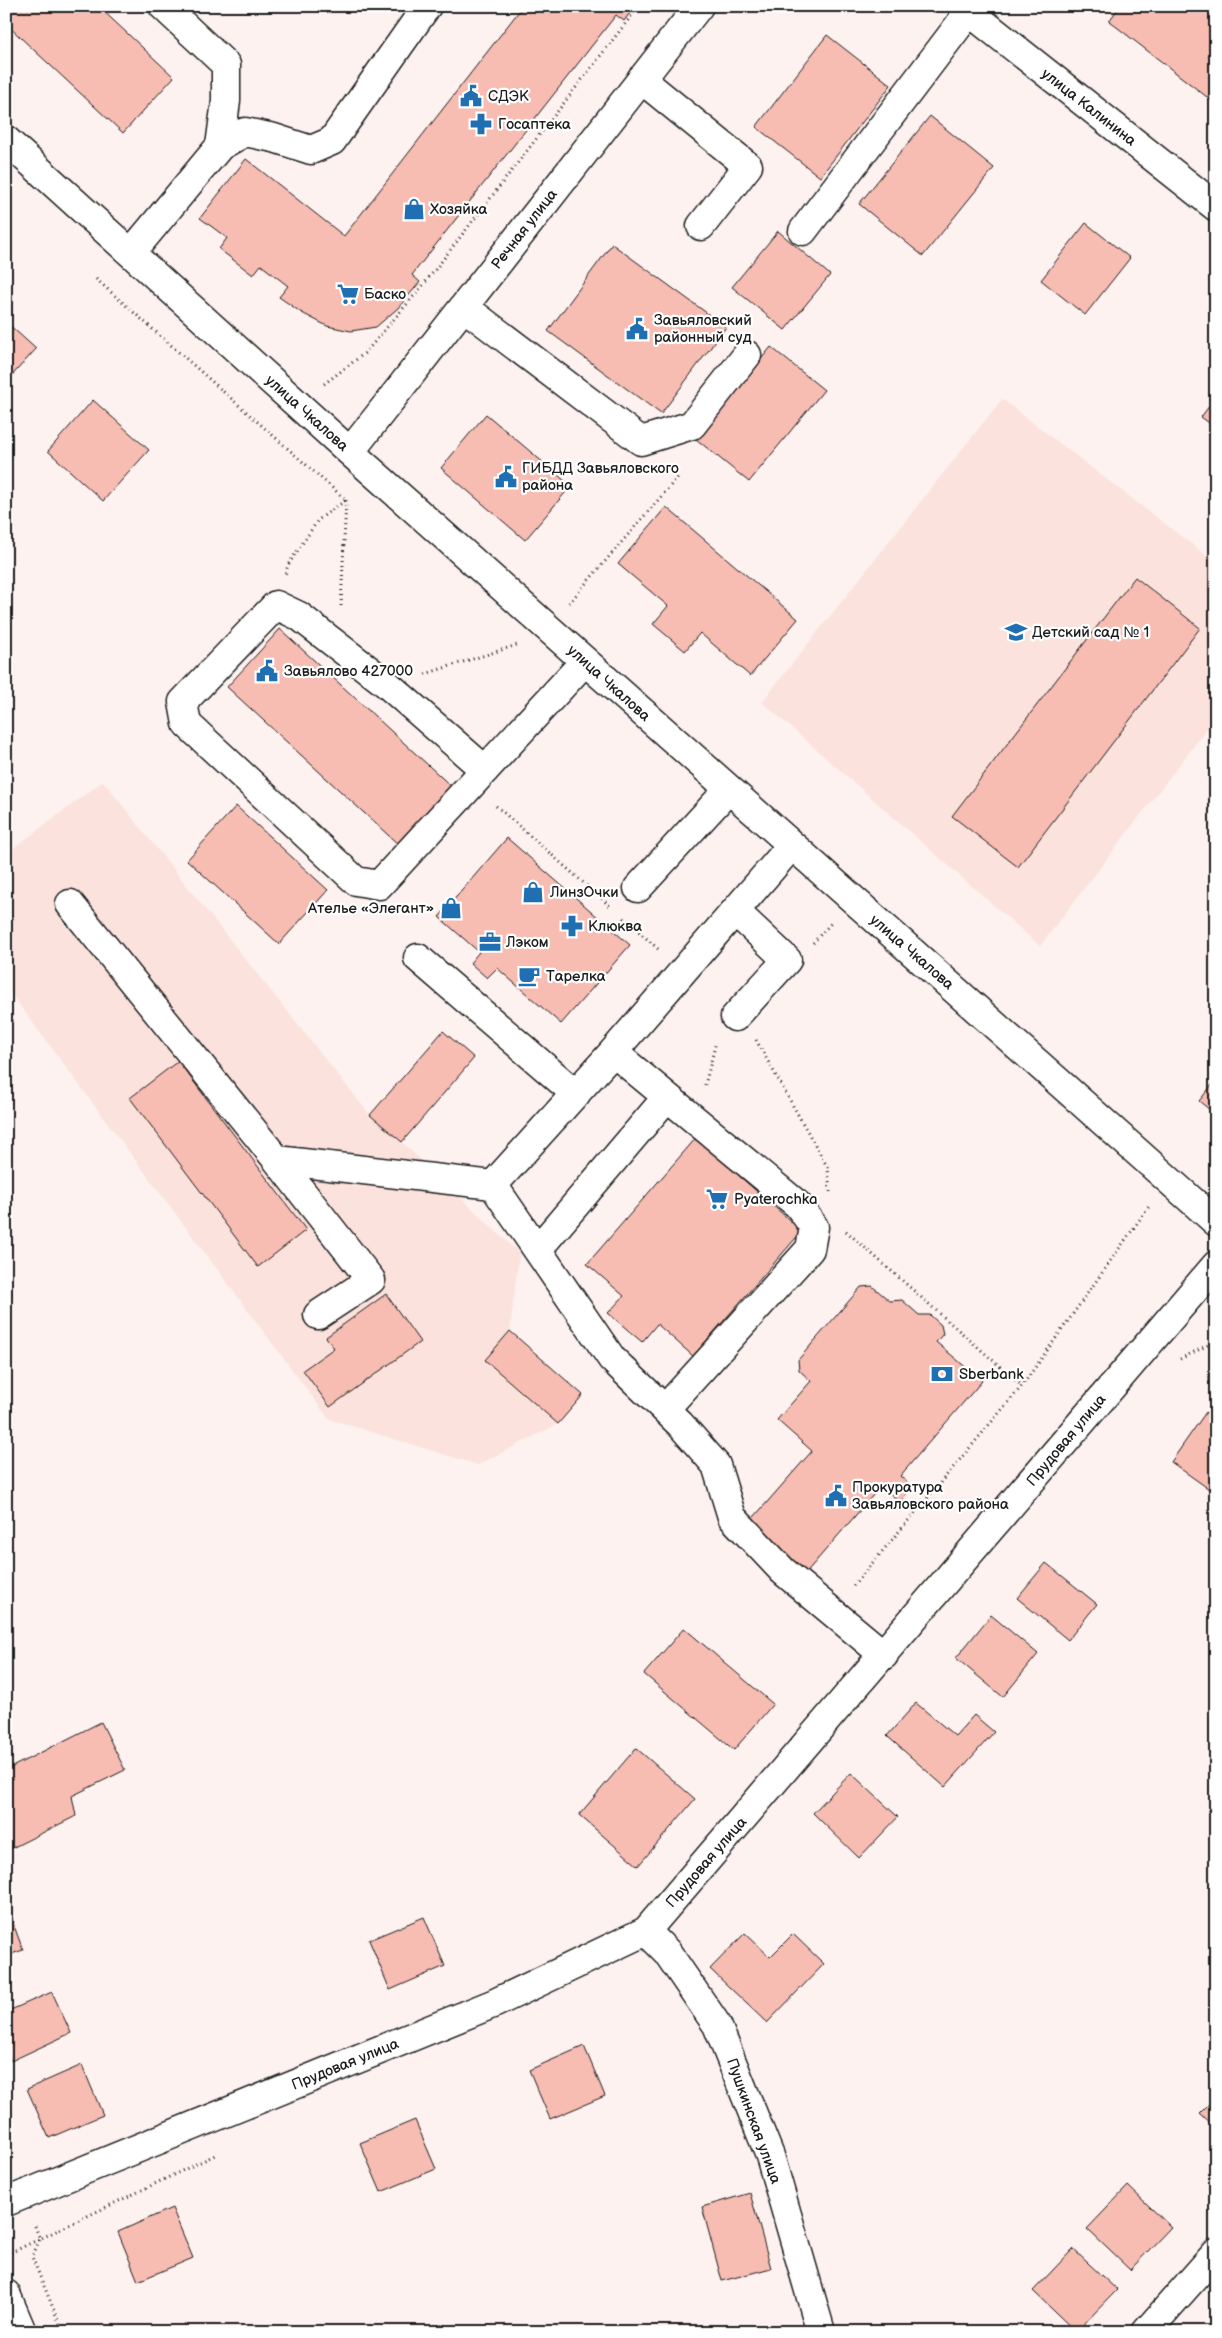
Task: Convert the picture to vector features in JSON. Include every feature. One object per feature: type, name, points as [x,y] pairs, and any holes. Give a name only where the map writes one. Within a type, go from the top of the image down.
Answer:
[{"type":"street","points":[[163,6],[226,65],[226,101],[220,146]]},
{"type":"street","points":[[131,253],[220,146],[245,132],[274,138],[311,150],[332,141],[426,6]]},
{"type":"street","name":"Речная улица","points":[[350,452],[699,6]]},
{"type":"street","points":[[803,231],[965,9]]},
{"type":"street","name":"улица Калинина","points":[[965,9],[1214,203]]},
{"type":"street","points":[[642,79],[748,166],[702,226]]},
{"type":"street","name":"улица Чкалова","points":[[6,140],[350,452],[1216,1222]]},
{"type":"street","points":[[464,307],[641,441],[692,425],[747,355]]},
{"type":"street","points":[[478,777],[388,685],[299,616],[276,605],[183,702],[187,724],[356,881],[379,885],[585,661]]},
{"type":"street","points":[[638,888],[729,789]]},
{"type":"street","points":[[493,1185],[613,1052],[792,845]]},
{"type":"street","points":[[70,904],[278,1160],[370,1280],[318,1315]]},
{"type":"street","points":[[735,911],[787,960],[735,1017]]},
{"type":"street","points":[[418,958],[576,1094]]},
{"type":"street","points":[[613,1052],[798,1205],[822,1222],[810,1249],[665,1409]]},
{"type":"street","points":[[538,1249],[667,1097]]},
{"type":"street","points":[[278,1160],[493,1185],[612,1360],[665,1409],[716,1465],[732,1516],[784,1571],[884,1655]]},
{"type":"street","name":"Прудовая улица","points":[[15,2198],[495,2003],[646,1931],[1216,1265]]},
{"type":"street","name":"Пушкинская улица","points":[[646,1931],[667,1952],[717,2025],[770,2156],[821,2332]]},
{"type":"street","points":[[1146,2332],[1216,2254]]},
{"type":"street","points":[[6,2294],[22,2332]]},
{"type":"path","points":[[300,407],[332,376],[366,353],[412,298],[639,6]]},
{"type":"path","points":[[96,279],[346,500]]},
{"type":"path","points":[[388,685],[551,631],[678,477],[664,434]]},
{"type":"path","points":[[337,646],[350,452]]},
{"type":"path","points":[[276,605],[288,565],[318,520],[346,500]]},
{"type":"path","points":[[478,777],[610,906]]},
{"type":"path","points":[[618,913],[683,971]]},
{"type":"path","points":[[695,1121],[717,1037],[735,1017],[750,1029],[828,1168],[822,1222],[1022,1386]]},
{"type":"path","points":[[832,1611],[1022,1386],[1168,1180]]},
{"type":"path","points":[[1173,1362],[1216,1341]]},
{"type":"path","points":[[6,2255],[219,2153]]},
{"type":"path","points":[[15,2198],[40,2239]]},
{"type":"path","points":[[40,2239],[32,2256],[63,2332]]},
{"type":"shaded area","name":"Детский сад № 1","points":[[1002,399],[1216,563],[1216,717],[1040,946],[762,702]]},
{"type":"shaded area","points":[[103,781],[370,1115],[402,1142],[519,1253],[510,1331],[583,1395],[558,1424],[478,1465],[329,1419],[6,987],[6,854]]},
{"type":"building","points":[[6,6],[98,6],[174,77],[123,133],[6,24]]},
{"type":"building","points":[[523,6],[635,6],[624,21],[616,15],[412,275],[420,282],[398,308],[376,327],[351,331],[327,326],[302,313],[279,297],[288,286],[261,265],[253,275],[219,249],[227,238],[200,218],[246,159],[344,236]]},
{"type":"building","points":[[1120,6],[1209,6],[1216,11],[1216,104],[1109,21]]},
{"type":"building","points":[[827,35],[891,85],[820,177],[756,127]]},
{"type":"building","points":[[930,116],[994,168],[923,256],[859,204]]},
{"type":"building","points":[[1086,223],[1130,258],[1085,315],[1041,280]]},
{"type":"building","points":[[778,231],[830,275],[785,330],[732,287]]},
{"type":"building","name":"Завьяловский районный суд","points":[[612,244],[726,327],[661,414],[548,331]]},
{"type":"building","points":[[6,322],[36,349],[6,382]]},
{"type":"building","points":[[771,347],[824,390],[749,482],[696,439]]},
{"type":"building","points":[[1216,397],[1216,428],[1201,417]]},
{"type":"building","points":[[93,400],[149,450],[103,501],[48,451]]},
{"type":"building","name":"ГИБДД Завьяловского района","points":[[486,414],[571,486],[525,540],[441,468]]},
{"type":"building","points":[[666,507],[798,619],[750,676],[700,633],[685,651],[653,624],[668,606],[618,564]]},
{"type":"building","points":[[1135,577],[1200,628],[1018,867],[952,816]]},
{"type":"building","points":[[280,629],[453,788],[400,846],[227,687]]},
{"type":"building","points":[[236,806],[328,890],[279,944],[187,860]]},
{"type":"building","points":[[507,838],[630,945],[561,1024],[497,968],[487,978],[470,963],[479,952],[439,917]]},
{"type":"building","points":[[443,1031],[474,1058],[402,1142],[370,1115]]},
{"type":"building","points":[[178,1061],[306,1230],[258,1267],[130,1098]]},
{"type":"building","points":[[1216,1080],[1216,1115],[1199,1101]]},
{"type":"building","points":[[696,1138],[802,1231],[693,1356],[657,1324],[642,1342],[608,1313],[624,1296],[587,1264]]},
{"type":"building","points":[[872,1286],[890,1301],[902,1300],[919,1315],[930,1315],[941,1325],[943,1334],[936,1342],[982,1381],[900,1476],[912,1487],[900,1502],[881,1486],[804,1575],[747,1525],[812,1451],[777,1420],[811,1381],[799,1370],[798,1360],[861,1287]]},
{"type":"building","points":[[386,1294],[420,1342],[330,1407],[303,1370],[334,1348],[326,1337]]},
{"type":"building","points":[[510,1331],[583,1395],[558,1424],[485,1360]]},
{"type":"building","points":[[1206,1412],[1216,1418],[1216,1494],[1171,1462]]},
{"type":"building","points":[[1046,1563],[1097,1604],[1068,1640],[1017,1598]]},
{"type":"building","points":[[991,1615],[1038,1654],[1003,1697],[956,1658]]},
{"type":"building","points":[[684,1628],[773,1704],[734,1750],[644,1674]]},
{"type":"building","points":[[916,1703],[955,1736],[974,1715],[994,1732],[945,1787],[887,1736]]},
{"type":"building","points":[[101,1722],[125,1770],[72,1796],[76,1816],[8,1850],[6,1846],[6,1770]]},
{"type":"building","points":[[636,1748],[695,1799],[638,1866],[579,1815]]},
{"type":"building","points":[[851,1773],[898,1817],[859,1858],[813,1813]]},
{"type":"building","points":[[6,1908],[23,1950],[6,1956]]},
{"type":"building","points":[[424,1917],[445,1966],[390,1990],[369,1940]]},
{"type":"building","points":[[745,1933],[770,1957],[793,1934],[824,1964],[767,2023],[710,1969]]},
{"type":"building","points":[[52,1992],[71,2033],[11,2061],[6,2050],[6,2012]]},
{"type":"building","points":[[584,2046],[605,2096],[550,2119],[529,2070]]},
{"type":"building","points":[[82,2065],[103,2115],[49,2138],[27,2089]]},
{"type":"building","points":[[1216,2097],[1216,2128],[1200,2113]]},
{"type":"building","points":[[415,2120],[436,2169],[381,2192],[360,2143]]},
{"type":"building","points":[[1128,2186],[1171,2227],[1130,2270],[1087,2229]]},
{"type":"building","points":[[750,2193],[771,2268],[722,2281],[702,2207]]},
{"type":"building","points":[[172,2208],[193,2258],[138,2281],[118,2232]]},
{"type":"building","points":[[1073,2249],[1117,2290],[1076,2332],[1033,2291]]},
{"type":"place","name":"СДЭК","points":[[471,96]]},
{"type":"place","name":"Госаптека","points":[[481,124]]},
{"type":"place","name":"Хозяйка","points":[[414,209]]},
{"type":"place","name":"Баско","points":[[348,294]]},
{"type":"place","name":"Завьяловский районный суд","points":[[637,329]]},
{"type":"place","name":"ГИБДД Завьяловского района","points":[[506,477]]},
{"type":"place","name":"Детский сад № 1","points":[[1016,632]]},
{"type":"place","name":"Завьялово 427000","points":[[267,671]]},
{"type":"place","name":"ЛинзОчки","points":[[533,892]]},
{"type":"place","name":"Ателье «Элегант»","points":[[451,908]]},
{"type":"place","name":"Клюква","points":[[572,926]]},
{"type":"place","name":"Лэком","points":[[490,942]]},
{"type":"place","name":"Тарелка","points":[[529,976]]},
{"type":"place","name":"Pyaterochka","points":[[717,1199]]},
{"type":"place","name":"Sberbank","points":[[942,1374]]},
{"type":"place","name":"Прокуратура Завьяловского района","points":[[836,1496]]}]
